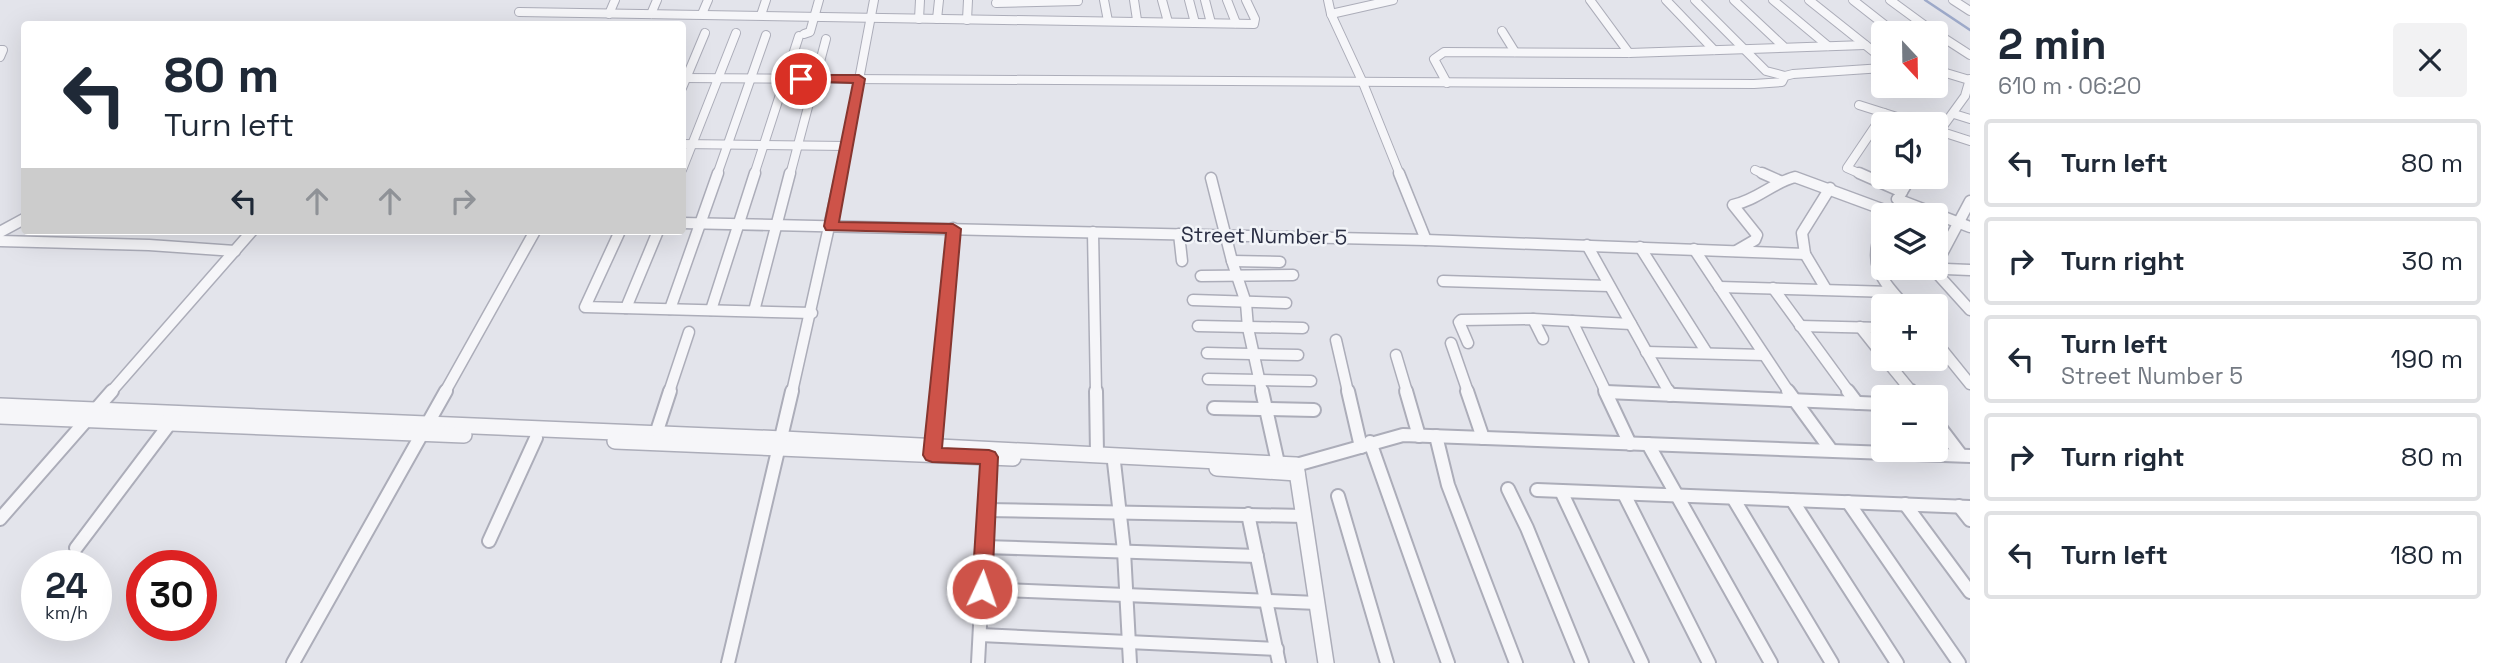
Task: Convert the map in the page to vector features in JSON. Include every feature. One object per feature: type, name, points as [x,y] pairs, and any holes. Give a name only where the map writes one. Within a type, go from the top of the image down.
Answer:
[{"type":"street","points":[[609,14],[615,0]]},
{"type":"street","points":[[651,14],[657,0]]},
{"type":"street","points":[[702,14],[708,0]]},
{"type":"street","points":[[761,15],[766,0]]},
{"type":"street","points":[[711,310],[784,79],[802,35],[810,32],[819,0]]},
{"type":"street","points":[[728,663],[812,313],[874,0]]},
{"type":"street","points":[[919,19],[920,0]]},
{"type":"street","points":[[937,19],[939,0]]},
{"type":"street","points":[[967,20],[968,0]]},
{"type":"street","points":[[1104,0],[1108,21]]},
{"type":"street","points":[[1133,0],[1137,20]]},
{"type":"street","points":[[1162,0],[1168,22]]},
{"type":"street","points":[[1189,0],[1195,23]]},
{"type":"street","points":[[1205,0],[1211,23]]},
{"type":"street","points":[[1227,0],[1236,23]]},
{"type":"street","points":[[519,12],[816,15],[967,20],[997,16],[1079,17],[1108,21],[1254,23],[1255,19],[1246,0]]},
{"type":"street","points":[[1328,0],[1331,14],[1363,83],[1426,240]]},
{"type":"street","points":[[1331,14],[1393,0]]},
{"type":"street","points":[[1590,0],[1629,53]]},
{"type":"street","points":[[1666,0],[1714,50]]},
{"type":"street","points":[[1695,0],[1766,71],[1785,76],[1871,69]]},
{"type":"street","points":[[1734,0],[1783,46]]},
{"type":"street","points":[[1773,0],[1828,46]]},
{"type":"street","points":[[1809,0],[1871,50]]},
{"type":"street","points":[[1853,0],[1880,21]]},
{"type":"street","points":[[1890,0],[1919,21]]},
{"type":"street","points":[[1953,0],[1970,11]]},
{"type":"street","points":[[997,16],[996,1],[1078,1],[1079,17]]},
{"type":"street","points":[[526,21],[533,12]]},
{"type":"street","points":[[558,21],[564,13]]},
{"type":"street","points":[[680,21],[683,15]]},
{"type":"street","points":[[1502,31],[1515,52]]},
{"type":"street","points":[[686,76],[705,33]]},
{"type":"street","points":[[686,161],[736,33]]},
{"type":"street","points":[[670,309],[753,79],[766,35]]},
{"type":"street","points":[[754,311],[827,39]]},
{"type":"street","points":[[1948,41],[1970,55]]},
{"type":"street","points":[[1447,83],[1434,59],[1444,52],[1629,53],[1864,44]]},
{"type":"street","points":[[0,50],[3,50],[0,57]]},
{"type":"street","points":[[1948,72],[1969,79],[1965,96],[1948,120]]},
{"type":"street","points":[[686,78],[1754,84],[1782,82],[1785,76]]},
{"type":"street","points":[[1859,105],[1881,112]]},
{"type":"street","points":[[1954,114],[1970,119]]},
{"type":"street","points":[[1871,133],[1847,169],[1871,181]]},
{"type":"street","points":[[1948,135],[1970,141]]},
{"type":"street","points":[[686,144],[846,146]]},
{"type":"street","points":[[1755,170],[1780,181]]},
{"type":"street","points":[[1736,251],[1755,240],[1757,235],[1732,205],[1751,201],[1780,181],[1795,177],[1830,188],[1871,206]]},
{"type":"street","points":[[1211,178],[1232,261],[1247,303],[1248,328],[1278,463]]},
{"type":"street","points":[[1826,289],[1805,254],[1802,233],[1830,188]]},
{"type":"street","points":[[1888,189],[1970,227]]},
{"type":"street","points":[[1895,203],[1904,189]]},
{"type":"street","points":[[1948,241],[1970,201]]},
{"type":"street","points":[[0,232],[21,221]]},
{"type":"street","name":"Street Number 5","points":[[686,223],[1426,240],[1805,254]]},
{"type":"street","points":[[933,451],[953,229]]},
{"type":"street","points":[[1093,232],[1097,453]]},
{"type":"street","points":[[1178,234],[1182,261]]},
{"type":"street","points":[[0,519],[249,235]]},
{"type":"street","points":[[293,663],[426,430],[533,235]]},
{"type":"street","points":[[618,235],[585,307],[812,313]]},
{"type":"street","points":[[626,308],[656,235]]},
{"type":"street","points":[[0,241],[149,245],[235,251]]},
{"type":"street","points":[[1587,245],[1670,395]]},
{"type":"street","points":[[1640,247],[1707,353]]},
{"type":"street","points":[[1694,250],[1794,400],[1831,450]]},
{"type":"street","points":[[1232,261],[1280,262]]},
{"type":"street","points":[[1948,268],[1970,270]]},
{"type":"street","points":[[1201,276],[1293,275]]},
{"type":"street","points":[[1886,280],[1892,292]]},
{"type":"street","points":[[1945,280],[1970,310]]},
{"type":"street","points":[[1443,281],[1609,286]]},
{"type":"street","points":[[1719,287],[1892,292]]},
{"type":"street","points":[[1773,288],[1857,403]]},
{"type":"street","points":[[1193,300],[1286,303]]},
{"type":"street","points":[[1468,343],[1459,322],[1461,320],[1533,319],[1631,324]]},
{"type":"street","points":[[1533,319],[1543,339]]},
{"type":"street","points":[[1572,321],[1630,444]]},
{"type":"street","points":[[1198,326],[1303,328]]},
{"type":"street","points":[[1800,326],[1871,327]]},
{"type":"street","points":[[1860,327],[1871,341]]},
{"type":"street","points":[[656,434],[689,332]]},
{"type":"street","points":[[1336,340],[1365,444],[1448,663]]},
{"type":"street","points":[[1451,342],[1483,438]]},
{"type":"street","points":[[1646,352],[1764,355]]},
{"type":"street","points":[[1207,353],[1297,355]]},
{"type":"street","points":[[1396,355],[1419,436]]},
{"type":"street","points":[[1948,357],[1970,384]]},
{"type":"street","points":[[1895,371],[1906,385]]},
{"type":"street","points":[[1208,379],[1311,381]]},
{"type":"street","points":[[1606,392],[1871,404]]},
{"type":"street","points":[[1214,408],[1314,410]]},
{"type":"street","points":[[6,411],[426,430],[536,438],[933,451],[1097,453],[1278,463],[1296,469]]},
{"type":"street","points":[[91,414],[171,422],[656,434],[781,444]]},
{"type":"street","points":[[76,548],[171,422]]},
{"type":"street","points":[[933,451],[989,457],[1296,469],[1365,444],[1403,435],[1965,455]]},
{"type":"street","points":[[1436,436],[1448,485],[1516,663]]},
{"type":"street","points":[[1948,436],[1965,455]]},
{"type":"street","points":[[489,541],[536,438]]},
{"type":"street","points":[[1648,444],[1771,663]]},
{"type":"street","points":[[978,663],[989,457]]},
{"type":"street","points":[[1114,462],[1124,551],[1130,663]]},
{"type":"street","points":[[1296,469],[1326,663]]},
{"type":"street","points":[[1508,489],[1582,663]]},
{"type":"street","points":[[1537,490],[1965,507],[1970,520]]},
{"type":"street","points":[[1561,491],[1642,663]]},
{"type":"street","points":[[1624,494],[1709,663]]},
{"type":"street","points":[[1338,496],[1387,663]]},
{"type":"street","points":[[1733,498],[1832,663]]},
{"type":"street","points":[[1791,500],[1897,663]]},
{"type":"street","points":[[1848,502],[1959,663]]},
{"type":"street","points":[[1905,504],[1970,592]]},
{"type":"street","points":[[986,510],[1304,516]]},
{"type":"street","points":[[980,635],[1129,642],[1278,656],[1248,514]]},
{"type":"street","points":[[985,547],[1257,555]]},
{"type":"street","points":[[982,589],[1317,603]]},
{"type":"waterway","points":[[1925,0],[1970,30]]},
{"type":"route","points":[[801,79],[859,79],[831,226],[953,229],[932,455],[989,457],[982,589]]}]
